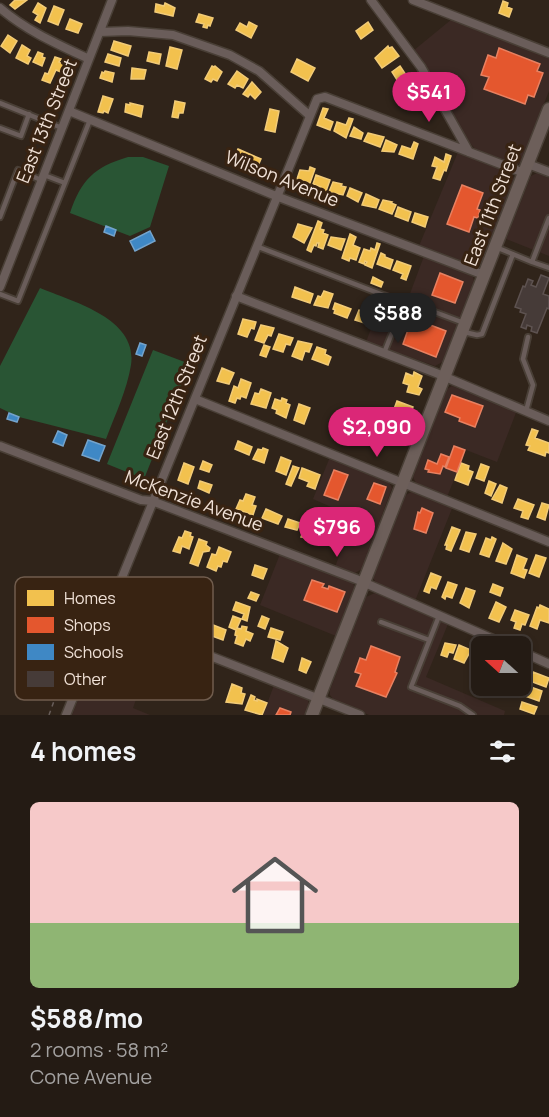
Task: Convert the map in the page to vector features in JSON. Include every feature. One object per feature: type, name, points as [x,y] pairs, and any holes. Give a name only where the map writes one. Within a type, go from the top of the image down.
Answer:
[{"type":"main road","name":"East 11th Street","points":[[312,715],[549,110]]},
{"type":"street","name":"East 13th Street","points":[[0,287],[112,0]]},
{"type":"street","points":[[371,0],[421,67],[470,152],[526,169],[549,172]]},
{"type":"street","points":[[413,0],[549,53]]},
{"type":"street","points":[[0,8],[39,36],[89,59]]},
{"type":"street","points":[[100,32],[128,31],[173,35],[230,55],[259,71],[309,115]]},
{"type":"street","name":"East 12th Street","points":[[121,577],[317,99],[325,97],[470,152]]},
{"type":"street","name":"Wilson Avenue","points":[[69,111],[276,196],[484,275]]},
{"type":"street","points":[[236,296],[445,376],[549,421]]},
{"type":"street","points":[[195,399],[549,542]]},
{"type":"street","name":"McKenzie Avenue","points":[[0,446],[141,500],[152,501],[364,583],[486,636]]},
{"type":"street","points":[[531,656],[549,664]]},
{"type":"street","points":[[213,657],[360,715]]},
{"type":"street","name":"East 12th Street","points":[[66,715],[72,700]]},
{"type":"lane","points":[[0,103],[62,128]]},
{"type":"lane","points":[[0,128],[21,136],[29,114]]},
{"type":"lane","points":[[0,294],[18,301],[90,120]]},
{"type":"lane","points":[[0,217],[18,170],[64,183]]},
{"type":"lane","points":[[532,262],[549,218]]},
{"type":"lane","points":[[256,246],[404,303],[416,305],[477,335],[482,334],[513,254]]},
{"type":"lane","points":[[495,247],[549,268]]},
{"type":"lane","points":[[384,353],[404,303]]},
{"type":"lane","points":[[526,411],[533,386],[523,359],[528,337]]},
{"type":"lane","points":[[439,616],[411,687],[460,706],[473,715]]},
{"type":"lane","points":[[381,622],[429,640]]},
{"type":"path","points":[[49,715],[54,700]]},
{"type":"shaded area","points":[[452,19],[549,57],[549,91],[522,160],[517,165],[475,149],[413,51]]},
{"type":"shaded area","points":[[458,152],[511,173],[514,178],[482,262],[477,266],[419,246]]},
{"type":"shaded area","points":[[537,173],[549,178],[549,256],[506,239],[531,176]]},
{"type":"shaded area","points":[[424,256],[468,274],[473,277],[474,281],[444,361],[435,366],[366,342],[385,291],[408,299]]},
{"type":"shaded area","points":[[452,386],[517,410],[497,462],[466,450],[447,497],[417,485],[413,477],[447,389]]},
{"type":"shaded area","points":[[330,457],[388,481],[392,488],[362,569],[355,573],[335,567],[354,517],[313,499]]},
{"type":"shaded area","points":[[411,492],[453,506],[415,601],[377,584],[373,578],[406,495]]},
{"type":"shaded area","points":[[280,554],[353,583],[355,588],[336,636],[260,605]]},
{"type":"shaded area","points":[[375,593],[448,624],[426,677],[505,711],[504,715],[369,715],[333,699],[330,690],[366,597]]},
{"type":"shaded area","points":[[274,685],[308,700],[309,706],[305,715],[263,715]]},
{"type":"shaded area","points":[[78,700],[136,700],[133,708],[150,715],[72,715]]},
{"type":"green space","points":[[128,157],[143,157],[169,166],[150,227],[130,236],[70,213],[79,192],[90,176],[106,165]]},
{"type":"green space","points":[[40,288],[100,314],[124,335],[130,349],[131,365],[127,384],[106,439],[19,417],[0,408],[0,366]]},
{"type":"green space","points":[[153,350],[190,364],[144,479],[107,464]]},
{"type":"building: Homes","points":[[15,0],[27,0],[15,9],[10,5]]},
{"type":"building: Homes","points":[[503,1],[508,3],[507,7],[512,9],[509,17],[499,13]]},
{"type":"building: Homes","points":[[38,3],[46,8],[40,23],[35,20],[38,15],[33,12]]},
{"type":"building: Homes","points":[[165,3],[175,8],[173,16],[155,12],[156,4],[164,6]]},
{"type":"building: Homes","points":[[54,6],[64,10],[58,25],[48,21]]},
{"type":"building: Homes","points":[[199,14],[213,18],[210,26],[203,27],[204,24],[196,22]]},
{"type":"building: Homes","points":[[70,19],[82,24],[78,33],[66,29]]},
{"type":"building: Homes","points":[[249,22],[257,26],[251,38],[236,30],[240,23],[247,27]]},
{"type":"building: Homes","points":[[368,22],[373,30],[361,39],[356,31]]},
{"type":"building: Homes","points":[[8,35],[17,41],[10,53],[1,46]]},
{"type":"building: Homes","points":[[114,41],[131,46],[128,56],[111,50]]},
{"type":"building: Homes","points":[[22,45],[30,50],[27,56],[31,58],[28,64],[16,58]]},
{"type":"building: Homes","points":[[388,46],[392,47],[399,56],[382,68],[375,58]]},
{"type":"building: Homes","points":[[170,47],[182,50],[177,69],[166,66]]},
{"type":"building: Homes","points":[[38,52],[45,58],[42,66],[33,62]]},
{"type":"building: Homes","points":[[149,52],[161,54],[159,64],[147,61]]},
{"type":"building: Homes","points":[[108,54],[121,58],[119,66],[105,62]]},
{"type":"building: Homes","points":[[55,57],[61,59],[59,62],[64,64],[61,72],[56,70],[50,83],[42,80],[45,73],[48,74]]},
{"type":"building: Homes","points":[[297,59],[315,68],[308,81],[291,72]]},
{"type":"building: Homes","points":[[212,66],[222,72],[217,81],[213,79],[211,82],[205,79]]},
{"type":"building: Homes","points":[[400,66],[408,78],[399,83],[392,72]]},
{"type":"building: Homes","points":[[132,68],[146,70],[144,79],[131,79]]},
{"type":"building: Homes","points":[[237,71],[248,79],[243,88],[237,85],[235,88],[228,84]]},
{"type":"building: Homes","points":[[102,72],[114,73],[112,82],[100,78]]},
{"type":"building: Homes","points":[[252,82],[261,92],[255,99],[250,94],[248,97],[243,94]]},
{"type":"building: Homes","points":[[103,96],[113,99],[108,113],[98,112]]},
{"type":"building: Homes","points":[[175,101],[185,103],[183,113],[179,113],[178,118],[172,117]]},
{"type":"building: Homes","points":[[130,103],[143,106],[141,117],[125,112],[126,104],[130,105]]},
{"type":"building: Homes","points":[[323,108],[328,109],[324,118],[333,122],[330,130],[317,125]]},
{"type":"building: Homes","points":[[270,109],[279,111],[275,132],[265,130]]},
{"type":"building: Homes","points":[[349,118],[353,119],[346,138],[334,131],[337,122],[346,125]]},
{"type":"building: Homes","points":[[354,127],[363,133],[361,139],[350,136]]},
{"type":"building: Homes","points":[[368,133],[384,137],[380,147],[364,141]]},
{"type":"building: Homes","points":[[386,140],[397,145],[394,152],[382,151]]},
{"type":"building: Homes","points":[[414,142],[418,144],[413,159],[399,154],[402,146],[411,149]]},
{"type":"building: Homes","points":[[238,149],[261,159],[257,168],[234,158]]},
{"type":"building: Homes","points":[[446,154],[451,156],[446,171],[444,170],[440,180],[433,178],[437,167],[432,166],[435,157],[444,162]]},
{"type":"building: Homes","points":[[310,167],[315,169],[310,183],[297,179],[300,170],[309,171]]},
{"type":"building: Homes","points":[[316,175],[330,180],[325,194],[319,192],[321,187],[313,184]]},
{"type":"building: Homes","points":[[333,182],[346,187],[343,195],[329,192]]},
{"type":"building: Homes","points":[[350,188],[362,193],[358,202],[347,196]]},
{"type":"building: Homes","points":[[366,194],[379,200],[376,208],[362,205]]},
{"type":"building: Homes","points":[[383,200],[396,205],[392,214],[379,209]]},
{"type":"building: Homes","points":[[398,207],[411,212],[408,221],[395,216]]},
{"type":"building: Homes","points":[[415,213],[428,217],[425,227],[412,222]]},
{"type":"building: Homes","points":[[318,221],[322,223],[320,229],[328,235],[323,249],[318,247],[319,243],[317,243],[311,252],[307,250]]},
{"type":"building: Homes","points":[[298,224],[312,228],[304,243],[293,237]]},
{"type":"building: Homes","points":[[350,234],[356,237],[353,245],[360,248],[356,260],[350,258],[349,261],[342,258]]},
{"type":"building: Homes","points":[[331,237],[345,239],[341,250],[328,245]]},
{"type":"building: Homes","points":[[377,243],[380,244],[372,268],[365,265],[367,262],[365,261],[364,264],[359,262],[364,249],[375,250]]},
{"type":"building: Homes","points":[[381,253],[393,260],[390,269],[377,264]]},
{"type":"building: Homes","points":[[397,261],[411,266],[406,280],[401,278],[403,274],[393,270]]},
{"type":"building: Homes","points":[[373,277],[383,282],[381,287],[371,283]]},
{"type":"building: Homes","points":[[295,287],[313,294],[310,303],[292,297]]},
{"type":"building: Homes","points":[[324,291],[333,294],[328,308],[314,305],[318,296],[321,297]]},
{"type":"building: Homes","points":[[335,303],[351,309],[347,318],[334,313]]},
{"type":"building: Homes","points":[[366,305],[373,307],[368,324],[355,320],[359,310],[364,311]]},
{"type":"building: Homes","points":[[243,319],[256,322],[254,329],[251,328],[247,337],[238,334]]},
{"type":"building: Homes","points":[[261,325],[274,328],[271,336],[268,335],[264,343],[255,340]]},
{"type":"building: Homes","points":[[279,334],[293,338],[290,345],[286,344],[283,352],[273,349]]},
{"type":"building: Homes","points":[[298,341],[312,344],[309,352],[305,351],[302,360],[292,356]]},
{"type":"building: Homes","points":[[264,345],[270,347],[266,357],[260,355]]},
{"type":"building: Homes","points":[[317,347],[326,350],[325,354],[331,357],[328,365],[312,359]]},
{"type":"building: Homes","points":[[222,368],[234,373],[229,384],[217,381]]},
{"type":"building: Homes","points":[[414,372],[422,376],[418,387],[422,389],[419,395],[407,392],[409,385],[403,383],[406,373],[413,376]]},
{"type":"building: Homes","points":[[241,379],[251,383],[246,398],[241,396],[235,403],[229,401],[234,386],[238,388]]},
{"type":"building: Homes","points":[[261,389],[271,393],[266,408],[251,404],[255,393],[259,394]]},
{"type":"building: Homes","points":[[282,398],[290,405],[286,418],[272,408],[275,399],[281,401]]},
{"type":"building: Homes","points":[[397,401],[413,407],[410,416],[395,411]]},
{"type":"building: Homes","points":[[299,404],[310,408],[304,424],[294,420]]},
{"type":"building: Homes","points":[[532,429],[538,431],[535,438],[549,443],[549,453],[546,452],[545,456],[528,450],[530,446],[526,445]]},
{"type":"building: Homes","points":[[238,441],[252,447],[249,455],[235,449]]},
{"type":"building: Homes","points":[[258,449],[268,450],[264,463],[253,459]]},
{"type":"building: Homes","points":[[281,457],[291,461],[286,475],[276,471]]},
{"type":"building: Homes","points":[[203,461],[212,465],[209,472],[200,469]]},
{"type":"building: Homes","points":[[184,463],[194,467],[188,484],[178,480]]},
{"type":"building: Homes","points":[[461,463],[469,466],[468,470],[473,472],[468,485],[455,480]]},
{"type":"building: Homes","points":[[481,464],[489,467],[484,481],[476,478]]},
{"type":"building: Homes","points":[[293,466],[299,468],[291,486],[286,484]]},
{"type":"building: Homes","points":[[302,468],[320,475],[315,489],[307,486],[309,482],[299,478]]},
{"type":"building: Homes","points":[[200,481],[212,485],[209,493],[198,488]]},
{"type":"building: Homes","points":[[489,481],[496,484],[491,496],[485,493]]},
{"type":"building: Homes","points":[[500,485],[507,488],[502,503],[492,499]]},
{"type":"building: Homes","points":[[246,494],[255,497],[252,505],[256,506],[253,515],[236,509]]},
{"type":"building: Homes","points":[[518,499],[534,505],[528,519],[521,517],[523,511],[514,508]]},
{"type":"building: Homes","points":[[542,503],[549,505],[545,520],[537,517]]},
{"type":"building: Homes","points":[[266,509],[282,516],[278,524],[262,518]]},
{"type":"building: Homes","points":[[288,519],[300,523],[297,530],[285,527]]},
{"type":"building: Homes","points":[[306,524],[321,531],[318,539],[301,537]]},
{"type":"building: Homes","points":[[452,527],[460,530],[451,551],[446,549],[447,545],[445,545]]},
{"type":"building: Homes","points":[[185,531],[191,533],[190,536],[193,537],[189,549],[182,546],[180,553],[173,551],[179,537],[182,538]]},
{"type":"building: Homes","points":[[466,532],[476,534],[469,552],[460,549]]},
{"type":"building: Homes","points":[[330,533],[342,539],[338,549],[326,544]]},
{"type":"building: Homes","points":[[492,537],[496,539],[489,557],[480,554],[486,538],[491,540]]},
{"type":"building: Homes","points":[[199,539],[207,542],[206,545],[210,548],[209,551],[203,552],[198,566],[190,563]]},
{"type":"building: Homes","points":[[503,543],[512,549],[506,564],[496,561]]},
{"type":"building: Homes","points":[[219,547],[231,552],[227,562],[223,561],[221,567],[218,566],[216,571],[207,567],[212,554],[216,555]]},
{"type":"building: Homes","points":[[517,555],[527,559],[523,569],[527,570],[524,578],[511,573]]},
{"type":"building: Homes","points":[[536,555],[546,558],[539,577],[529,573]]},
{"type":"building: Homes","points":[[255,565],[267,569],[263,579],[252,575]]},
{"type":"building: Homes","points":[[431,573],[441,577],[436,589],[431,587],[429,593],[424,591]]},
{"type":"building: Homes","points":[[448,582],[457,585],[452,598],[446,596],[445,599],[442,597]]},
{"type":"building: Homes","points":[[493,584],[503,588],[500,596],[490,592]]},
{"type":"building: Homes","points":[[466,588],[475,591],[469,608],[460,603]]},
{"type":"building: Homes","points":[[251,592],[259,595],[256,601],[248,598]]},
{"type":"building: Homes","points":[[236,602],[250,607],[247,621],[242,619],[244,614],[233,610]]},
{"type":"building: Homes","points":[[496,602],[506,607],[499,622],[489,618]]},
{"type":"building: Homes","points":[[540,605],[549,609],[549,623],[540,620],[537,629],[530,626],[537,607],[539,608]]},
{"type":"building: Homes","points":[[515,610],[529,615],[520,630],[514,628],[516,622],[511,620]]},
{"type":"building: Homes","points":[[233,616],[241,619],[237,628],[247,627],[246,631],[253,634],[250,641],[246,639],[243,646],[235,643],[236,630],[229,627]]},
{"type":"building: Homes","points":[[262,616],[269,619],[265,629],[258,626]]},
{"type":"building: Homes","points":[[213,625],[226,630],[223,640],[213,636]]},
{"type":"building: Homes","points":[[271,628],[283,632],[280,640],[268,637]]},
{"type":"building: Homes","points":[[276,641],[288,648],[283,662],[272,658]]},
{"type":"building: Homes","points":[[445,643],[456,645],[453,653],[449,652],[447,657],[441,655]]},
{"type":"building: Homes","points":[[459,645],[471,650],[464,663],[454,659]]},
{"type":"building: Homes","points":[[302,658],[311,662],[306,673],[299,670]]},
{"type":"building: Homes","points":[[533,672],[549,678],[546,687],[531,681]]},
{"type":"building: Homes","points":[[232,684],[242,688],[241,693],[245,694],[242,704],[226,702]]},
{"type":"building: Homes","points":[[531,687],[542,691],[539,701],[525,696],[531,696]]},
{"type":"building: Homes","points":[[251,695],[255,697],[254,700],[267,703],[262,715],[245,710]]},
{"type":"building: Homes","points":[[522,702],[537,707],[534,714],[520,709]]},
{"type":"building: Shops","points":[[499,48],[540,64],[537,71],[543,73],[534,97],[528,95],[525,104],[484,89],[489,77],[481,75],[488,55],[496,58]]},
{"type":"building: Shops","points":[[462,185],[483,193],[477,209],[480,210],[478,218],[474,217],[469,232],[447,224]]},
{"type":"building: Shops","points":[[440,273],[463,282],[455,303],[432,295]]},
{"type":"building: Shops","points":[[412,318],[446,331],[436,357],[403,344]]},
{"type":"building: Shops","points":[[452,395],[483,406],[475,427],[445,412]]},
{"type":"building: Shops","points":[[454,446],[465,450],[457,472],[446,468]]},
{"type":"building: Shops","points":[[441,454],[449,457],[440,474],[428,472],[429,470],[425,469],[428,460],[437,464]]},
{"type":"building: Shops","points":[[334,470],[348,475],[338,500],[324,495]]},
{"type":"building: Shops","points":[[374,483],[386,487],[380,504],[367,499]]},
{"type":"building: Shops","points":[[422,508],[433,513],[426,533],[414,529],[418,512],[420,513]]},
{"type":"building: Shops","points":[[312,580],[324,584],[322,587],[328,589],[329,586],[345,592],[337,612],[304,600]]},
{"type":"building: Shops","points":[[371,646],[400,657],[395,672],[397,673],[386,697],[356,686],[361,674],[355,672],[360,658],[366,660]]},
{"type":"building: Shops","points":[[280,708],[291,712],[290,715],[276,715]]},
{"type":"building: Schools","points":[[106,226],[116,230],[114,236],[104,232]]},
{"type":"building: Schools","points":[[150,231],[155,241],[135,251],[130,241]]},
{"type":"building: Schools","points":[[140,343],[146,345],[142,356],[136,354]]},
{"type":"building: Schools","points":[[9,413],[19,417],[17,422],[7,419]]},
{"type":"building: Schools","points":[[58,431],[67,435],[63,446],[53,442]]},
{"type":"building: Schools","points":[[88,440],[105,446],[99,461],[82,455]]},
{"type":"building: Other","points":[[541,275],[549,278],[543,294],[549,296],[549,309],[547,308],[537,333],[531,331],[532,327],[527,325],[526,329],[521,327],[526,314],[515,307],[528,279],[533,281],[531,285],[536,287]]}]
